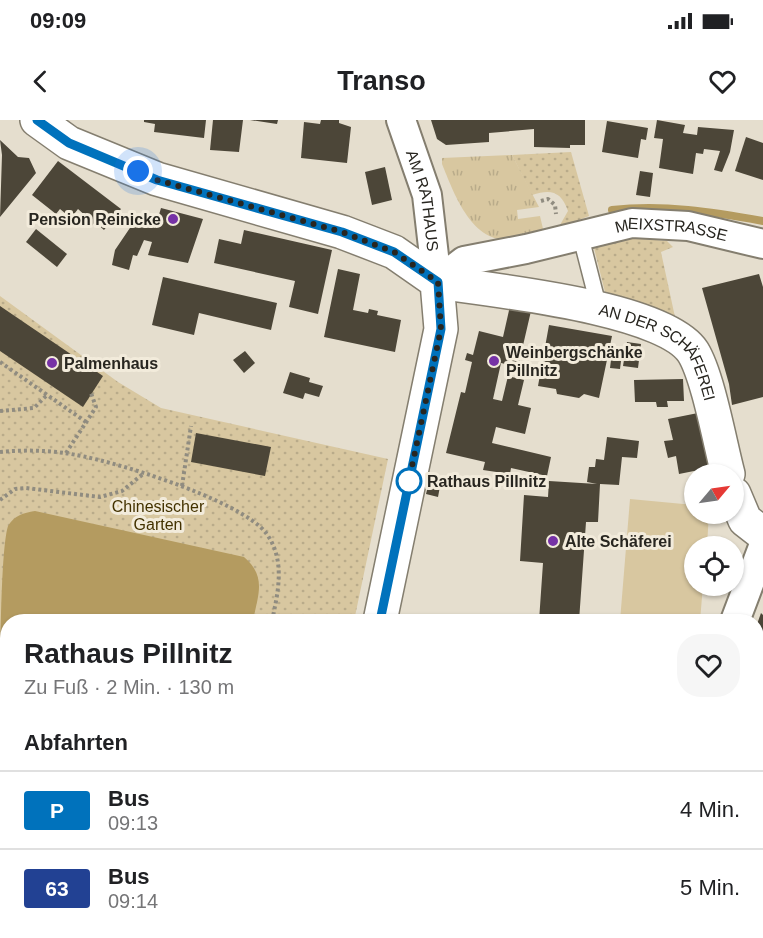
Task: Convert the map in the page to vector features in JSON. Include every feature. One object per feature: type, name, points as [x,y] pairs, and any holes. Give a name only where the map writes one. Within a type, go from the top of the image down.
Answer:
[{"type":"main road","points":[[37,120],[69,143],[157,180],[342,232],[394,252],[438,282],[528,294],[599,308]]},
{"type":"main road","points":[[381,614],[441,329],[438,282]]},
{"type":"main road","name":"AN DER SCHÄFEREI","points":[[599,308],[672,334],[692,351],[705,383],[725,464]]},
{"type":"main road","points":[[744,518],[763,534]]},
{"type":"street","name":"AM RATHAUS","points":[[401,120],[427,195],[438,282]]},
{"type":"street","name":"MEIXSTRASSE","points":[[580,234],[632,223],[688,226],[763,244]]},
{"type":"street","name":"AM RATHAUS","points":[[438,282],[464,261],[526,249],[580,234]]},
{"type":"street","points":[[738,614],[763,546]]},
{"type":"lane","name":"AN DER SCHÄFEREI","points":[[580,234],[599,308]]},
{"type":"path","points":[[0,362],[86,422]]},
{"type":"path","points":[[66,453],[96,407],[92,393]]},
{"type":"path","points":[[0,411],[34,408],[47,395]]},
{"type":"path","points":[[182,486],[191,426]]},
{"type":"path","points":[[0,452],[66,453],[182,486],[244,513],[267,534],[276,557],[281,581],[274,614]]},
{"type":"path","points":[[0,500],[15,489],[26,488],[100,497],[122,491],[143,474]]},
{"type":"green space","points":[[571,152],[589,216],[561,227],[568,211],[562,199],[550,192],[532,195],[512,155]]},
{"type":"green space","points":[[512,155],[539,207],[517,210],[518,219],[540,216],[544,233],[515,240],[497,239],[475,225],[466,214],[452,189],[442,164],[442,158]]},
{"type":"green space","points":[[633,238],[667,241],[673,247],[661,252],[678,331],[608,304],[594,248]]},
{"type":"green space","name":"Chinesischer Garten","points":[[0,296],[118,382],[161,408],[388,459],[355,614],[0,614]]},
{"type":"green space","points":[[630,499],[684,504],[684,524],[708,524],[708,536],[684,536],[684,596],[702,596],[701,614],[621,614]]},
{"type":"shaded area","points":[[35,511],[244,557],[251,564],[258,579],[254,614],[1,614],[3,561],[8,526],[13,519]]},
{"type":"building","points":[[144,120],[206,120],[204,138],[154,132],[155,124],[144,122]]},
{"type":"building","points":[[213,120],[243,120],[239,152],[210,150]]},
{"type":"building","points":[[250,120],[278,120],[277,124]]},
{"type":"building","points":[[321,120],[339,120],[339,123],[351,127],[347,163],[301,158],[304,122],[320,124]]},
{"type":"building","points":[[431,120],[585,120],[585,145],[570,145],[570,148],[534,147],[534,129],[489,133],[489,142],[446,145],[437,139]]},
{"type":"building","points":[[657,120],[685,125],[683,133],[697,135],[698,127],[734,130],[730,152],[722,172],[714,170],[720,151],[704,149],[703,154],[696,153],[693,174],[659,168],[663,139],[654,138]]},
{"type":"building","points":[[607,121],[648,128],[646,140],[641,139],[638,158],[602,152]]},
{"type":"building","points":[[746,137],[763,143],[763,180],[735,171]]},
{"type":"building","points":[[0,140],[18,157],[29,158],[36,173],[0,217],[2,155]]},
{"type":"building","points":[[58,161],[121,209],[104,230],[95,222],[91,227],[85,222],[88,218],[78,209],[71,218],[60,209],[56,214],[32,195]]},
{"type":"building","points":[[385,167],[392,200],[372,205],[365,172]]},
{"type":"building","points":[[640,171],[653,173],[650,197],[636,195]]},
{"type":"building","points":[[161,208],[203,219],[188,263],[148,255],[152,242],[144,240],[137,256],[133,255],[129,270],[112,265],[115,250],[136,219],[155,228]]},
{"type":"building","points":[[36,229],[67,254],[57,267],[26,242]]},
{"type":"building","points":[[244,230],[332,250],[318,314],[289,307],[295,281],[214,263],[219,239],[241,244]]},
{"type":"building","points":[[338,269],[360,274],[353,310],[368,313],[369,309],[378,311],[377,315],[401,320],[395,352],[324,337]]},
{"type":"building","points":[[759,274],[763,287],[763,397],[732,405],[729,384],[702,288]]},
{"type":"building","points":[[163,277],[277,303],[271,330],[199,313],[194,335],[152,325]]},
{"type":"building","name":"Palmenhaus","points":[[0,306],[103,376],[83,407],[0,351]]},
{"type":"building","points":[[510,306],[531,311],[518,367],[501,363],[493,399],[502,401],[508,376],[524,380],[518,405],[531,408],[525,434],[496,427],[492,443],[551,457],[547,476],[511,468],[510,474],[483,470],[485,462],[446,453],[461,392],[465,393],[472,362],[465,360],[467,353],[473,355],[479,331],[503,337]]},
{"type":"building","points":[[549,325],[612,336],[599,398],[584,394],[579,398],[557,394],[556,389],[538,386]]},
{"type":"building","points":[[627,342],[641,344],[638,368],[623,366]]},
{"type":"building","points":[[245,351],[255,363],[244,373],[233,360]]},
{"type":"building","points":[[611,360],[621,361],[620,369],[610,368]]},
{"type":"building","points":[[290,372],[310,378],[309,382],[323,386],[319,397],[305,393],[303,399],[283,393]]},
{"type":"building","points":[[683,379],[684,401],[667,401],[668,407],[657,407],[656,402],[635,402],[634,380]]},
{"type":"building","points":[[698,413],[708,464],[684,464],[684,473],[679,474],[676,456],[668,458],[664,441],[673,440],[668,419]]},
{"type":"building","points":[[196,433],[271,447],[265,476],[191,462]]},
{"type":"building","name":"Alte Schäferei","points":[[607,437],[639,441],[637,458],[622,457],[619,485],[600,484],[598,522],[586,522],[579,614],[539,614],[543,563],[520,561],[524,495],[548,497],[549,481],[597,484],[587,482],[589,467],[595,467],[596,459],[604,460]]},
{"type":"building","points":[[430,478],[441,481],[438,497],[426,494]]},
{"type":"waterway","points":[[612,210],[669,208],[763,221]]},
{"type":"bus line","name":"P","points":[[37,120],[69,143],[157,180],[342,232],[394,252],[438,282],[441,329],[381,614]]},
{"type":"place","name":"Pension Reinicke","points":[[173,219]]},
{"type":"place","name":"Weinbergschänke Pillnitz","points":[[494,361]]},
{"type":"place","name":"Palmenhaus","points":[[52,363]]},
{"type":"place","name":"Rathaus Pillnitz","points":[[409,481]]},
{"type":"place","name":"Alte Schäferei","points":[[553,541]]},
{"type":"route","points":[[138,171],[157,180],[342,232],[394,252],[438,282],[441,329],[407,490],[409,481]]}]
